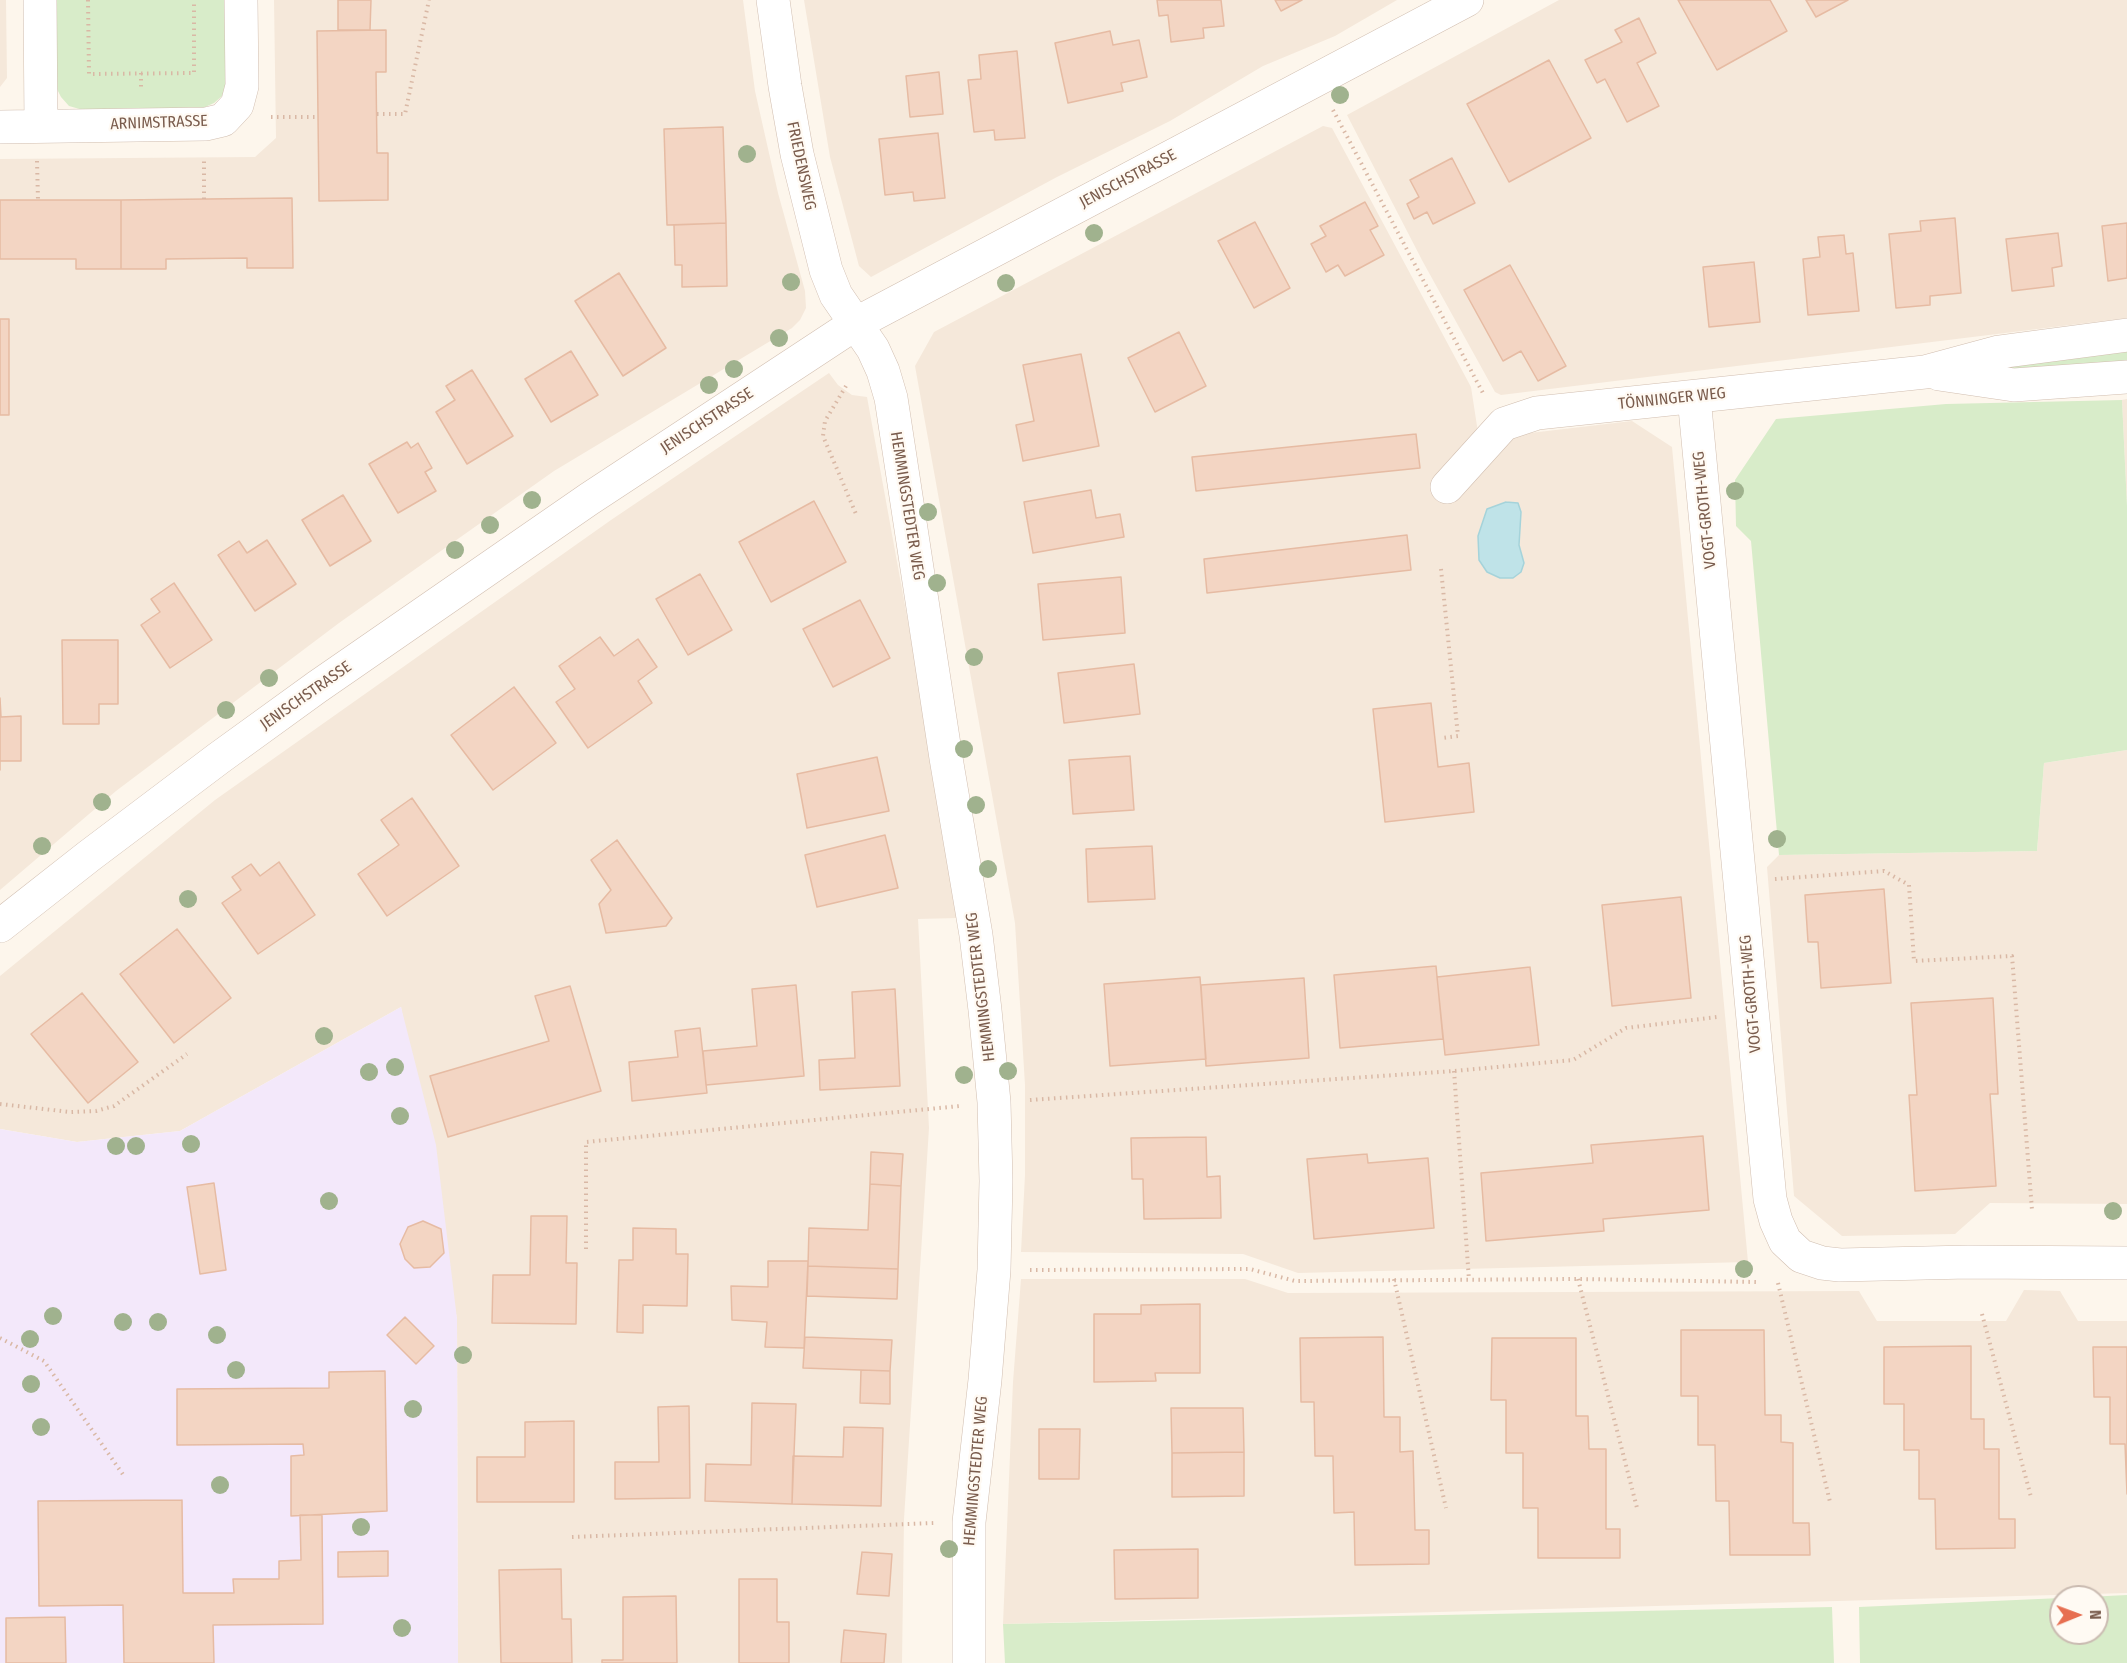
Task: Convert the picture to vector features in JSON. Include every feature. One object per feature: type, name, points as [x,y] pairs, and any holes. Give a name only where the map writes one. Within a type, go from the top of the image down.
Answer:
[{"type":"street","points":[[39,138],[40,0]]},
{"type":"street","name":"ARNIMSTRASSE","points":[[0,127],[39,138],[206,124],[223,120],[237,105],[242,86],[241,0]]},
{"type":"street","name":"FRIEDENSWEG","points":[[773,0],[784,86],[811,214],[833,286],[855,324]]},
{"type":"street","name":"JENISCHSTRASSE","points":[[0,926],[108,842],[308,694],[589,499],[855,324],[1467,0]]},
{"type":"street","name":"HEMMINGSTEDTER WEG","points":[[855,324],[873,349],[883,371],[891,398],[946,758],[976,935],[994,1102],[996,1181],[993,1270],[985,1380],[969,1522],[969,1663]]},
{"type":"street","name":"TÖNNINGER WEG","points":[[1447,487],[1504,424],[1537,413],[1925,372],[1999,352],[2127,335]]},
{"type":"street","name":"TÖNNINGER WEG","points":[[1925,372],[2014,385],[2127,377]]},
{"type":"street","name":"VOGT-GROTH-WEG","points":[[1694,397],[1770,1199],[1785,1241],[1801,1256],[1822,1263],[1840,1265],[1978,1262],[2127,1263]]},
{"type":"path","points":[[88,0],[89,74],[194,73],[194,0]]},
{"type":"path","points":[[377,114],[405,114],[429,0]]},
{"type":"path","points":[[1317,79],[1487,401]]},
{"type":"path","points":[[266,117],[318,117]]},
{"type":"path","points":[[38,200],[39,138]]},
{"type":"path","points":[[204,150],[204,199]]},
{"type":"path","points":[[846,386],[825,421],[823,436],[856,514]]},
{"type":"path","points":[[1441,569],[1458,736],[1442,738]]},
{"type":"path","points":[[1773,879],[1884,871],[1909,885],[1914,961],[2012,956],[2032,1210]]},
{"type":"path","points":[[586,1249],[586,1142],[994,1102],[1454,1071],[1572,1060],[1626,1028],[1719,1016]]},
{"type":"path","points":[[0,1104],[69,1112],[96,1111],[114,1106],[188,1054]]},
{"type":"path","points":[[1454,1071],[1469,1280]]},
{"type":"path","points":[[993,1270],[1250,1269],[1295,1281],[1578,1279],[1756,1282]]},
{"type":"path","points":[[1394,1279],[1446,1508]]},
{"type":"path","points":[[1578,1279],[1637,1508]]},
{"type":"path","points":[[1778,1282],[1830,1502]]},
{"type":"path","points":[[1982,1314],[2031,1497]]},
{"type":"path","points":[[0,1338],[44,1361],[124,1476]]},
{"type":"path","points":[[572,1537],[969,1522]]},
{"type":"shaded area","points":[[0,0],[6,0],[7,78],[0,87]]},
{"type":"shaded area","points":[[274,0],[743,0],[755,91],[778,193],[805,291],[806,308],[800,320],[792,328],[554,471],[339,623],[116,791],[0,890],[0,159],[255,157],[276,138]]},
{"type":"shaded area","points":[[804,0],[1397,0],[1335,36],[1263,66],[1170,121],[1057,177],[871,277],[859,266],[830,157]]},
{"type":"shaded area","points":[[1559,0],[2127,0],[2127,318],[1501,395],[1495,392],[1423,262],[1347,115]]},
{"type":"shaded area","points":[[1323,126],[1332,128],[1471,387],[1479,439],[1632,421],[1672,447],[1748,1262],[1298,1273],[1243,1254],[1021,1252],[1025,1175],[1025,1085],[1015,923],[915,366],[934,332]]},
{"type":"shaded area","points":[[829,373],[838,385],[852,395],[867,397],[922,699],[957,918],[918,919],[929,1128],[904,1519],[902,1663],[458,1663],[457,1319],[401,1007],[180,1131],[77,1142],[0,1129],[0,976],[215,800],[611,520]]},
{"type":"shaded area","points":[[2127,399],[2127,506],[2122,400]]},
{"type":"shaded area","points":[[2127,750],[2127,1204],[1990,1203],[1955,1234],[1842,1236],[1794,1196],[1767,867],[1779,855],[2037,851],[2044,763]]},
{"type":"shaded area","points":[[401,1007],[436,1145],[457,1319],[458,1663],[0,1663],[0,1129],[77,1142],[180,1131]]},
{"type":"shaded area","points":[[1021,1279],[1245,1279],[1288,1293],[1859,1291],[1877,1321],[2006,1321],[2024,1290],[2060,1291],[2078,1321],[2127,1321],[2127,1593],[2109,1593],[2109,1585],[2049,1585],[2049,1595],[1003,1624],[1013,1382]]},
{"type":"green space","points":[[52,0],[228,0],[228,85],[222,96],[203,108],[83,110],[69,106],[55,85]]},
{"type":"green space","points":[[2127,344],[2127,369],[2021,377],[1987,365]]},
{"type":"green space","points":[[2122,400],[2127,506],[2127,750],[2044,763],[2037,851],[1779,855],[1751,541],[1736,526],[1735,480],[1776,419],[1946,404]]},
{"type":"green space","points":[[2127,1595],[2127,1663],[1860,1663],[1859,1607],[2049,1599],[2049,1645],[2109,1645],[2109,1596]]},
{"type":"green space","points":[[1832,1607],[1834,1663],[1005,1663],[1003,1624]]},
{"type":"water","points":[[1506,502],[1518,503],[1521,512],[1519,545],[1524,563],[1521,572],[1513,578],[1500,578],[1487,572],[1479,560],[1478,536],[1487,509]]},
{"type":"building","points":[[338,0],[371,0],[370,30],[338,30]]},
{"type":"building","points":[[1157,0],[1221,0],[1224,26],[1203,28],[1204,38],[1171,42],[1168,15],[1159,16]]},
{"type":"building","points":[[1275,0],[1302,0],[1281,11]]},
{"type":"building","points":[[1678,0],[1770,0],[1787,31],[1717,70]]},
{"type":"building","points":[[1806,0],[1848,0],[1816,17]]},
{"type":"building","points":[[1639,18],[1656,53],[1637,63],[1659,106],[1627,122],[1605,79],[1597,83],[1585,60],[1622,42],[1615,30]]},
{"type":"building","points":[[386,30],[386,72],[376,72],[377,153],[388,153],[388,200],[319,201],[317,31]]},
{"type":"building","points":[[1110,31],[1113,45],[1139,40],[1147,77],[1121,83],[1123,91],[1068,103],[1055,43]]},
{"type":"building","points":[[1017,51],[1025,138],[995,140],[994,130],[974,132],[968,80],[981,79],[979,55]]},
{"type":"building","points":[[1549,60],[1591,138],[1509,182],[1467,104]]},
{"type":"building","points":[[939,72],[943,114],[910,117],[906,76]]},
{"type":"building","points":[[723,127],[726,223],[667,225],[664,129]]},
{"type":"building","points":[[938,133],[945,198],[914,201],[913,192],[885,195],[879,139]]},
{"type":"building","points":[[1452,158],[1475,203],[1433,224],[1427,212],[1414,219],[1407,204],[1419,197],[1410,180]]},
{"type":"building","points":[[292,198],[293,268],[247,268],[247,258],[166,259],[166,269],[121,269],[121,200]]},
{"type":"building","points":[[0,200],[121,200],[121,269],[76,269],[76,259],[0,259]]},
{"type":"building","points":[[1365,202],[1378,226],[1370,230],[1384,255],[1345,276],[1338,265],[1326,272],[1311,244],[1326,236],[1320,226]]},
{"type":"building","points":[[1955,218],[1961,293],[1930,296],[1930,305],[1896,308],[1889,234],[1921,231],[1920,221]]},
{"type":"building","points":[[1255,222],[1290,288],[1254,308],[1218,241]]},
{"type":"building","points":[[726,223],[727,286],[682,287],[682,265],[675,265],[674,225]]},
{"type":"building","points":[[2127,223],[2127,278],[2108,281],[2102,226]]},
{"type":"building","points":[[2058,233],[2062,266],[2052,268],[2054,286],[2012,291],[2006,239]]},
{"type":"building","points":[[1844,235],[1846,254],[1853,253],[1859,311],[1808,315],[1803,259],[1820,257],[1818,237]]},
{"type":"building","points":[[1754,262],[1760,322],[1709,327],[1703,267]]},
{"type":"building","points":[[1510,265],[1566,366],[1538,381],[1521,351],[1503,361],[1464,290]]},
{"type":"building","points":[[619,273],[666,348],[623,376],[575,301]]},
{"type":"building","points":[[0,319],[9,319],[9,415],[0,415]]},
{"type":"building","points":[[1179,332],[1206,386],[1155,412],[1128,358]]},
{"type":"building","points":[[571,351],[598,395],[551,422],[525,379]]},
{"type":"building","points":[[1081,354],[1099,446],[1023,461],[1016,425],[1034,421],[1023,365]]},
{"type":"building","points":[[472,370],[513,436],[467,464],[436,412],[455,400],[446,386]]},
{"type":"building","points":[[1416,434],[1420,468],[1196,491],[1192,457]]},
{"type":"building","points":[[407,442],[411,448],[418,443],[432,468],[425,472],[436,491],[398,513],[369,464]]},
{"type":"building","points":[[1091,490],[1096,518],[1120,514],[1124,537],[1033,553],[1024,502]]},
{"type":"building","points":[[343,495],[371,541],[330,566],[302,520]]},
{"type":"building","points":[[814,501],[846,562],[771,602],[739,542]]},
{"type":"building","points":[[1407,535],[1411,570],[1207,593],[1204,559]]},
{"type":"building","points":[[267,540],[296,584],[255,611],[218,555],[239,541],[247,553]]},
{"type":"building","points":[[700,574],[732,630],[688,655],[656,599]]},
{"type":"building","points":[[1121,577],[1125,633],[1043,640],[1038,584]]},
{"type":"building","points":[[174,583],[212,640],[170,668],[141,625],[160,612],[151,599]]},
{"type":"building","points":[[860,600],[890,658],[833,687],[803,629]]},
{"type":"building","points":[[600,637],[614,656],[638,639],[657,667],[638,681],[652,703],[588,748],[556,702],[575,689],[559,666]]},
{"type":"building","points":[[62,640],[118,640],[118,704],[99,704],[99,724],[63,724]]},
{"type":"building","points":[[1134,664],[1140,714],[1064,723],[1058,673]]},
{"type":"building","points":[[514,687],[556,743],[493,790],[451,735]]},
{"type":"building","points":[[0,698],[1,717],[21,716],[21,761],[0,761]]},
{"type":"building","points":[[1431,703],[1438,767],[1469,763],[1474,812],[1385,822],[1373,709]]},
{"type":"building","points":[[1130,756],[1134,810],[1073,814],[1069,760]]},
{"type":"building","points":[[877,757],[889,811],[807,828],[797,774]]},
{"type":"building","points":[[412,798],[459,866],[387,916],[358,874],[399,845],[381,820]]},
{"type":"building","points":[[885,835],[898,888],[817,907],[805,855]]},
{"type":"building","points":[[617,840],[672,918],[666,926],[606,933],[599,904],[611,890],[591,860]]},
{"type":"building","points":[[1152,846],[1155,899],[1088,902],[1086,849]]},
{"type":"building","points":[[279,862],[315,915],[258,954],[222,903],[241,890],[232,877],[251,864],[260,876]]},
{"type":"building","points":[[1884,889],[1891,983],[1821,988],[1818,942],[1808,942],[1805,895]]},
{"type":"building","points":[[1681,897],[1691,998],[1612,1006],[1602,905]]},
{"type":"building","points":[[177,929],[231,998],[174,1043],[120,974]]},
{"type":"building","points":[[1436,966],[1443,1039],[1340,1048],[1334,975]]},
{"type":"building","points":[[1530,967],[1539,1045],[1445,1055],[1437,977]]},
{"type":"building","points":[[1200,977],[1206,1059],[1110,1066],[1104,984]]},
{"type":"building","points":[[1304,978],[1309,1058],[1206,1066],[1201,985]]},
{"type":"building","points":[[796,985],[804,1076],[706,1085],[703,1051],[757,1046],[752,989]]},
{"type":"building","points":[[570,986],[601,1091],[448,1137],[430,1076],[549,1041],[535,996]]},
{"type":"building","points":[[895,989],[900,1086],[820,1090],[819,1060],[855,1058],[852,992]]},
{"type":"building","points":[[82,993],[138,1062],[88,1103],[31,1034]]},
{"type":"building","points":[[1993,998],[1998,1094],[1990,1094],[1996,1186],[1915,1191],[1909,1095],[1917,1095],[1911,1003]]},
{"type":"building","points":[[700,1028],[707,1093],[632,1101],[629,1062],[678,1057],[675,1031]]},
{"type":"building","points":[[1703,1136],[1709,1210],[1603,1219],[1604,1231],[1486,1241],[1481,1173],[1593,1163],[1591,1145]]},
{"type":"building","points":[[1206,1137],[1207,1177],[1220,1176],[1221,1218],[1144,1219],[1143,1179],[1132,1179],[1131,1138]]},
{"type":"building","points":[[871,1152],[903,1154],[901,1186],[870,1184]]},
{"type":"building","points":[[1367,1154],[1368,1163],[1428,1158],[1434,1228],[1314,1239],[1307,1159]]},
{"type":"building","points":[[214,1183],[226,1270],[200,1274],[187,1187]]},
{"type":"building","points":[[870,1184],[901,1186],[898,1269],[808,1266],[809,1228],[868,1230]]},
{"type":"building","points":[[531,1216],[567,1216],[566,1263],[577,1263],[576,1324],[492,1323],[493,1275],[530,1275]]},
{"type":"building","points":[[423,1221],[441,1229],[444,1253],[430,1267],[414,1268],[405,1259],[400,1244],[408,1227]]},
{"type":"building","points":[[633,1228],[676,1229],[676,1254],[688,1254],[687,1306],[643,1305],[643,1333],[617,1332],[619,1260],[633,1260]]},
{"type":"building","points":[[768,1261],[808,1261],[804,1348],[765,1347],[767,1322],[732,1320],[731,1286],[768,1287]]},
{"type":"building","points":[[808,1266],[898,1269],[897,1299],[807,1296]]},
{"type":"building","points":[[1200,1304],[1200,1373],[1155,1373],[1156,1381],[1094,1382],[1094,1314],[1141,1314],[1141,1305]]},
{"type":"building","points":[[405,1317],[434,1346],[416,1364],[387,1335]]},
{"type":"building","points":[[1681,1330],[1764,1330],[1765,1415],[1781,1415],[1781,1442],[1793,1443],[1793,1523],[1809,1523],[1810,1555],[1730,1555],[1729,1501],[1716,1501],[1715,1445],[1698,1445],[1698,1396],[1681,1396]]},
{"type":"building","points":[[805,1337],[892,1340],[890,1371],[803,1368]]},
{"type":"building","points":[[1383,1337],[1384,1417],[1400,1417],[1400,1452],[1413,1451],[1415,1530],[1429,1530],[1429,1564],[1355,1565],[1354,1512],[1334,1513],[1333,1456],[1315,1456],[1314,1402],[1301,1402],[1300,1338]]},
{"type":"building","points":[[1492,1338],[1576,1338],[1576,1416],[1588,1416],[1589,1449],[1606,1449],[1606,1529],[1620,1529],[1620,1558],[1538,1558],[1538,1508],[1523,1508],[1523,1453],[1506,1453],[1506,1400],[1491,1400]]},
{"type":"building","points":[[1971,1346],[1971,1419],[1984,1419],[1984,1449],[1999,1449],[1999,1519],[2015,1519],[2015,1548],[1936,1549],[1935,1499],[1919,1499],[1919,1450],[1904,1450],[1904,1404],[1884,1404],[1884,1347]]},
{"type":"building","points":[[2093,1347],[2127,1347],[2127,1494],[2125,1444],[2110,1444],[2110,1397],[2094,1397]]},
{"type":"building","points":[[861,1370],[890,1371],[890,1404],[860,1403]]},
{"type":"building","points":[[385,1371],[387,1511],[291,1516],[291,1456],[304,1455],[303,1444],[177,1445],[177,1389],[329,1388],[329,1372]]},
{"type":"building","points":[[752,1403],[796,1404],[792,1504],[705,1501],[706,1464],[751,1465]]},
{"type":"building","points":[[689,1406],[690,1498],[615,1499],[615,1462],[659,1462],[658,1407]]},
{"type":"building","points":[[1171,1408],[1243,1408],[1244,1452],[1172,1453]]},
{"type":"building","points":[[574,1421],[574,1502],[477,1502],[477,1457],[525,1457],[525,1422]]},
{"type":"building","points":[[844,1427],[883,1428],[881,1506],[792,1504],[793,1456],[843,1457]]},
{"type":"building","points":[[1039,1429],[1080,1429],[1079,1479],[1039,1479]]},
{"type":"building","points":[[1244,1452],[1244,1496],[1172,1497],[1172,1453]]},
{"type":"building","points":[[182,1500],[183,1593],[234,1593],[233,1579],[279,1579],[279,1561],[301,1560],[300,1515],[322,1515],[323,1624],[213,1625],[214,1663],[124,1663],[123,1605],[39,1606],[38,1501]]},
{"type":"building","points":[[1198,1549],[1198,1598],[1115,1599],[1114,1550]]},
{"type":"building","points":[[388,1551],[388,1576],[338,1577],[338,1552]]},
{"type":"building","points":[[862,1552],[892,1554],[889,1596],[857,1594]]},
{"type":"building","points":[[561,1569],[562,1619],[571,1619],[572,1663],[501,1663],[499,1570]]},
{"type":"building","points":[[739,1579],[777,1579],[777,1622],[789,1622],[789,1663],[739,1663]]},
{"type":"building","points":[[676,1596],[677,1663],[602,1663],[602,1660],[623,1660],[623,1597]]},
{"type":"building","points":[[65,1617],[66,1663],[6,1663],[6,1618]]},
{"type":"building","points":[[844,1630],[886,1634],[884,1663],[841,1663]]}]
